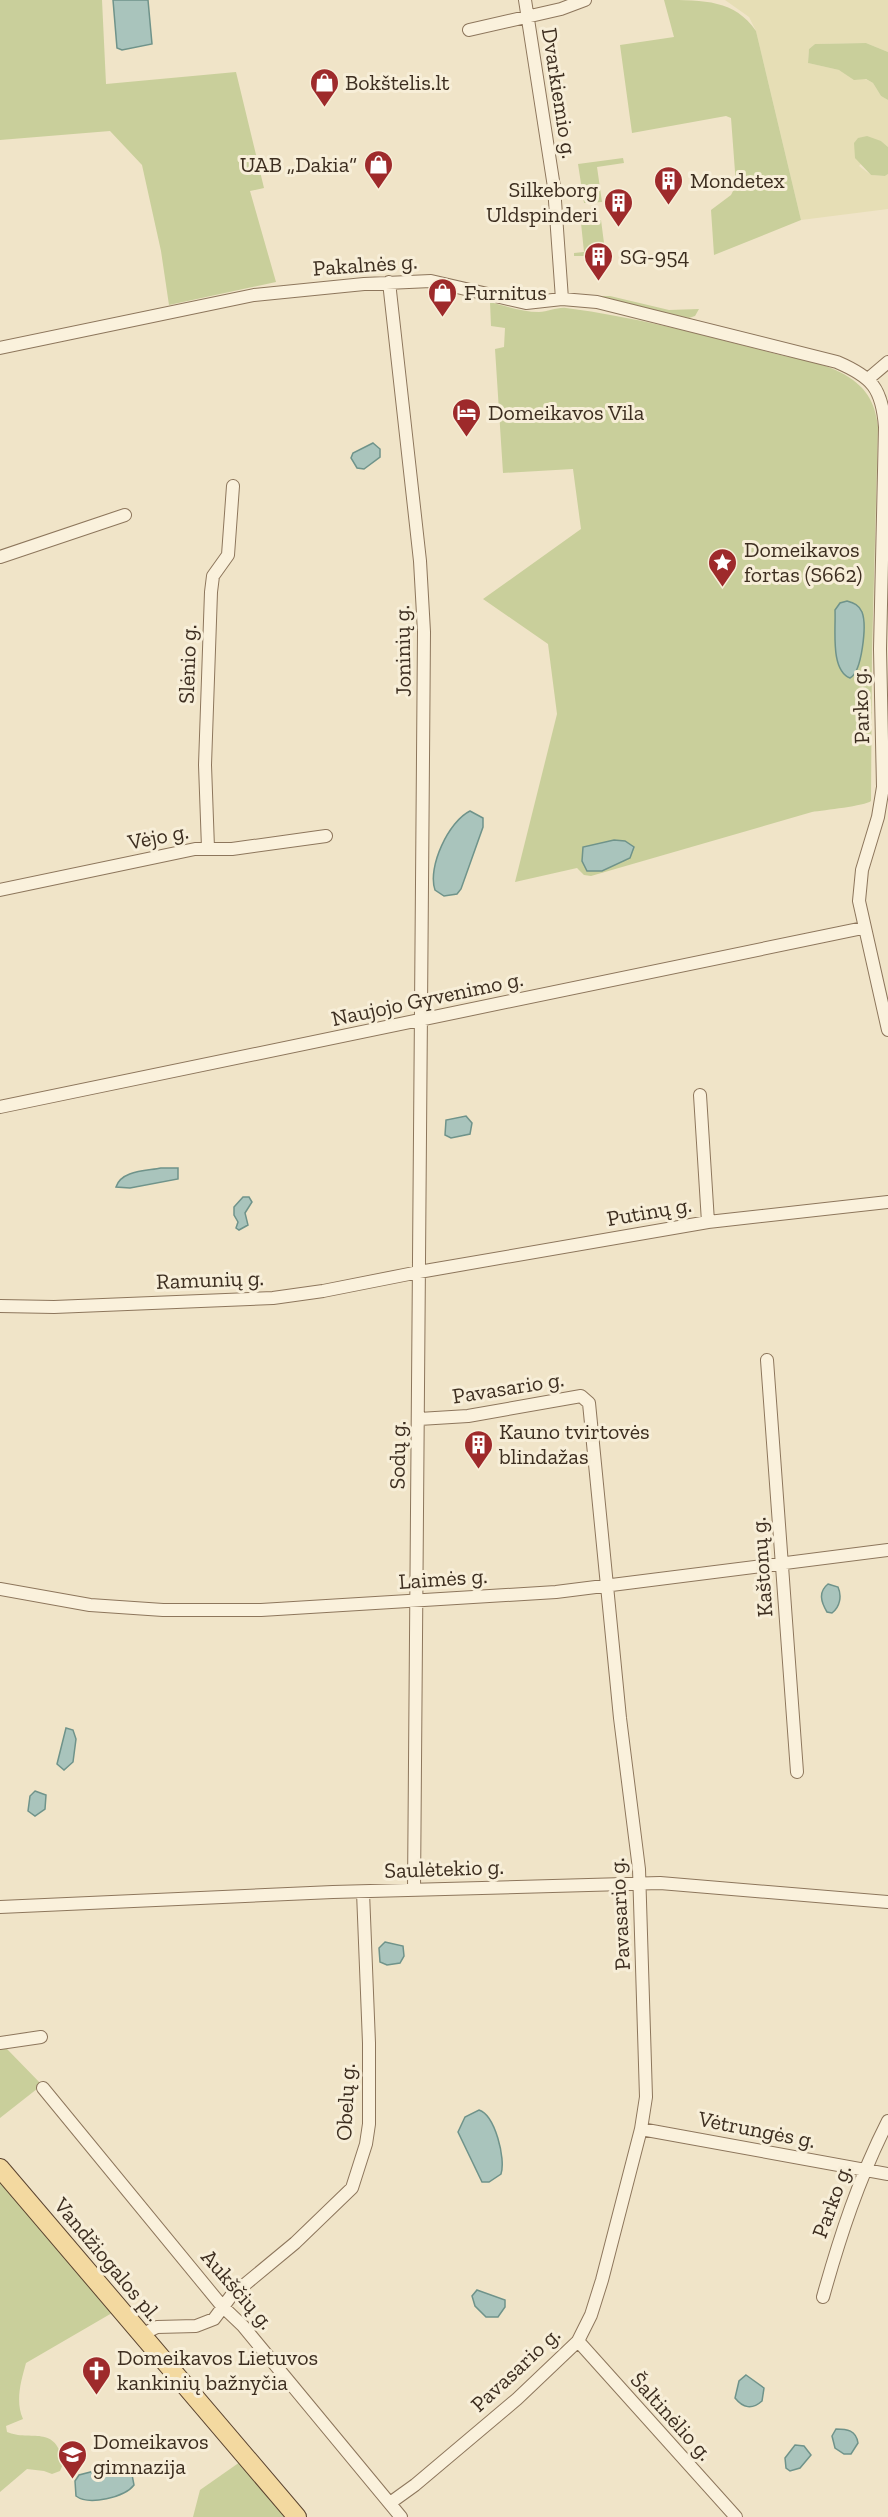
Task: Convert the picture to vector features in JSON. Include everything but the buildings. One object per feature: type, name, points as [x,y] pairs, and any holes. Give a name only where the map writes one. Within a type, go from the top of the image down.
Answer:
[{"type":"main road","name":"Vandžiogalos pl.","points":[[0,2168],[297,2517]]},
{"type":"street","name":"Dvarkiemio g.","points":[[525,0],[554,187],[562,299]]},
{"type":"street","points":[[469,30],[561,9],[585,0]]},
{"type":"street","name":"Pakalnės g.","points":[[0,348],[254,295],[389,282],[445,282],[526,303],[562,299],[597,302],[837,362],[868,378]]},
{"type":"street","name":"Joninių g.","points":[[389,282],[420,561],[423,620],[422,1021]]},
{"type":"street","points":[[868,378],[888,362]]},
{"type":"street","name":"Parko g.","points":[[868,378],[880,397],[885,428],[880,649],[885,754],[882,795],[860,881],[860,907],[888,1030]]},
{"type":"street","name":"Slėnio g.","points":[[208,848],[205,765],[210,592],[213,576],[228,555],[233,486]]},
{"type":"street","points":[[0,557],[125,515]]},
{"type":"street","points":[[875,827],[888,828]]},
{"type":"street","name":"Vėjo g.","points":[[0,890],[208,848],[232,849],[326,836]]},
{"type":"street","name":"Naujojo Gyvenimo g.","points":[[0,1107],[863,928]]},
{"type":"street","name":"Sodų g.","points":[[414,1890],[422,1021]]},
{"type":"street","points":[[700,1095],[708,1222]]},
{"type":"street","name":"Putinų g.","points":[[419,1272],[708,1222],[888,1202]]},
{"type":"street","name":"Ramunių g.","points":[[0,1306],[54,1307],[271,1298],[352,1286],[419,1272]]},
{"type":"street","name":"Kaštonų g.","points":[[767,1360],[797,1772]]},
{"type":"street","name":"Pavasario g.","points":[[390,2503],[518,2399],[578,2341],[595,2305],[641,2129],[646,2097],[640,1883],[589,1406],[586,1398],[581,1396],[468,1416],[419,1419]]},
{"type":"street","name":"Laimės g.","points":[[0,1589],[90,1605],[163,1610],[261,1610],[556,1592],[888,1550]]},
{"type":"street","name":"Saulėtekio g.","points":[[0,1907],[640,1883],[724,1887],[888,1902]]},
{"type":"street","name":"Obelų g.","points":[[141,2336],[157,2327],[202,2325],[217,2316],[222,2306],[344,2198],[357,2175],[369,2124],[369,2035],[363,1892]]},
{"type":"street","points":[[0,2043],[41,2037]]},
{"type":"street","name":"Aukščių g.","points":[[44,2088],[222,2306],[243,2326],[401,2517]]},
{"type":"street","name":"Parko g.","points":[[823,2297],[841,2230],[864,2168],[888,2121]]},
{"type":"street","name":"Vėtrungės g.","points":[[641,2129],[888,2174]]},
{"type":"street","name":"Šaltinėlio g.","points":[[578,2341],[736,2517]]},
{"type":"shaded area","points":[[725,0],[888,0],[888,52],[866,43],[815,44],[809,49],[808,63],[865,79],[873,83],[881,96],[888,100],[888,147],[881,141],[859,166],[871,175],[885,176],[888,174],[888,209],[801,220],[756,31],[749,17]]},
{"type":"green space","points":[[0,0],[102,0],[106,84],[236,72],[264,188],[250,191],[276,282],[169,305],[161,251],[142,165],[110,131],[0,140]]},
{"type":"green space","points":[[664,0],[692,0],[717,4],[738,13],[756,31],[801,220],[714,255],[711,210],[731,195],[736,185],[731,118],[726,116],[632,133],[620,45],[674,37]]},
{"type":"green space","points":[[866,43],[888,52],[888,100],[881,96],[873,83],[866,79],[854,80],[839,70],[808,63],[809,49],[815,44]]},
{"type":"green space","points":[[867,136],[881,141],[888,147],[888,174],[885,176],[871,175],[855,158],[854,143],[858,138]]},
{"type":"green space","points":[[623,158],[624,163],[597,167],[602,202],[584,203],[578,164]]},
{"type":"green space","points":[[601,220],[604,243],[595,244],[597,256],[574,256],[574,253],[584,252],[581,223]]},
{"type":"green space","points":[[595,296],[610,296],[669,310],[699,309],[695,316],[689,318]]},
{"type":"green space","name":"Domeikavos fortas (S662)","points":[[490,302],[533,312],[563,308],[593,312],[698,334],[826,366],[853,380],[868,395],[878,426],[871,801],[812,812],[591,876],[584,875],[577,868],[515,882],[557,714],[548,644],[483,599],[581,529],[573,469],[503,473],[495,349],[504,347],[505,328],[491,326]]},
{"type":"green space","points":[[0,2048],[7,2049],[42,2085],[0,2118]]},
{"type":"green space","points":[[0,2178],[112,2313],[26,2363],[19,2398],[23,2419],[6,2426],[7,2432],[49,2438],[60,2451],[63,2464],[60,2471],[52,2474],[27,2469],[0,2492]]},
{"type":"green space","points":[[240,2462],[286,2517],[193,2517],[200,2490]]},
{"type":"water","points":[[113,0],[148,0],[152,44],[122,50],[117,48]]},
{"type":"water","points":[[373,443],[380,449],[380,457],[364,469],[357,468],[351,458],[353,453]]},
{"type":"water","points":[[847,601],[861,610],[864,627],[858,667],[850,678],[839,667],[835,648],[835,610],[840,603]]},
{"type":"water","points":[[470,811],[483,818],[483,827],[461,889],[457,894],[444,896],[435,890],[433,880],[437,858],[455,824]]},
{"type":"water","points":[[614,840],[625,841],[634,847],[630,858],[602,871],[587,871],[582,861],[583,847]]},
{"type":"water","points":[[466,1116],[472,1123],[470,1134],[451,1138],[445,1135],[446,1120]]},
{"type":"water","points":[[161,1168],[178,1168],[178,1179],[130,1188],[116,1187],[123,1177],[129,1174]]},
{"type":"water","points":[[243,1197],[249,1197],[252,1202],[245,1213],[248,1225],[239,1230],[236,1228],[238,1222],[234,1215],[234,1207]]},
{"type":"water","points":[[828,1584],[838,1587],[840,1594],[840,1601],[832,1613],[827,1612],[823,1605],[823,1590]]},
{"type":"water","points":[[66,1728],[73,1730],[76,1739],[73,1762],[64,1770],[57,1764]]},
{"type":"water","points":[[35,1791],[46,1795],[45,1809],[35,1816],[28,1811],[30,1796]]},
{"type":"water","points":[[385,1942],[403,1946],[404,1956],[400,1963],[387,1965],[380,1962],[379,1948]]},
{"type":"water","points":[[479,2110],[490,2120],[494,2128],[502,2158],[501,2174],[489,2182],[482,2182],[458,2132],[465,2117]]},
{"type":"water","points":[[477,2290],[505,2300],[505,2307],[498,2317],[486,2317],[475,2306],[472,2296]]},
{"type":"water","points":[[746,2375],[764,2388],[762,2401],[751,2407],[744,2406],[735,2398],[739,2381]]},
{"type":"water","points":[[836,2429],[847,2430],[855,2435],[858,2443],[851,2454],[844,2454],[835,2448],[832,2436]]},
{"type":"water","points":[[795,2445],[804,2446],[811,2455],[800,2468],[790,2471],[786,2468],[785,2458]]},
{"type":"water","points":[[125,2463],[130,2464],[134,2485],[129,2489],[106,2499],[89,2500],[76,2496],[75,2481],[79,2475]]},
{"type":"place","name":"Bokštelis.lt","points":[[324,108]]},
{"type":"place","name":"UAB „Dakia“","points":[[378,190]]},
{"type":"place","name":"Mondetex","points":[[669,206]]},
{"type":"place","name":"Silkeborg Uldspinderi","points":[[619,228]]},
{"type":"place","name":"SG-954","points":[[599,282]]},
{"type":"place","name":"Furnitus","points":[[443,318]]},
{"type":"place","name":"Domeikavos Vila","points":[[467,438]]},
{"type":"place","name":"Domeikavos fortas (S662)","points":[[723,588]]},
{"type":"place","name":"Kauno tvirtovės blindažas","points":[[478,1470]]},
{"type":"place","name":"Domeikavos Lietuvos kankinių bažnyčia","points":[[96,2396]]},
{"type":"place","name":"Domeikavos gimnazija","points":[[72,2480]]}]
